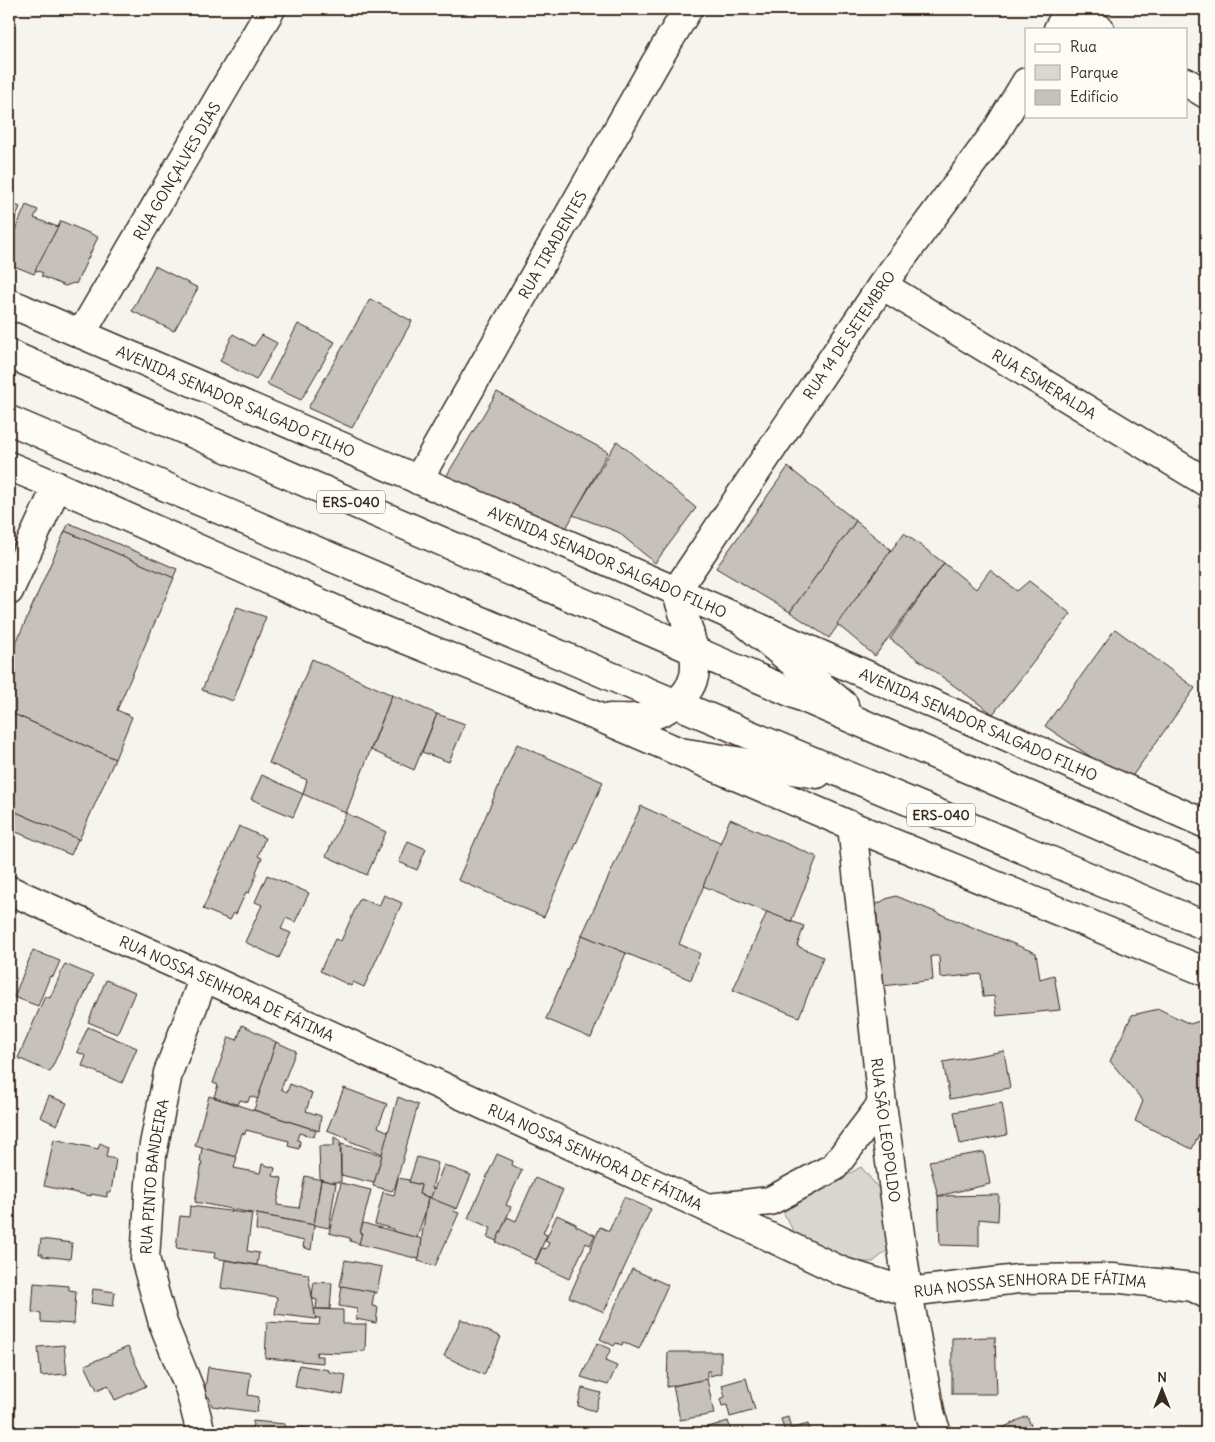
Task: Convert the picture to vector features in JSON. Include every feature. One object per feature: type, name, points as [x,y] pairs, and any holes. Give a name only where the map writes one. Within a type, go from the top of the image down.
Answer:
[{"type":"street","name":"RUA GONÇALVES DIAS","points":[[81,334],[271,9]]},
{"type":"street","name":"RUA TIRADENTES","points":[[418,480],[688,9]]},
{"type":"street","points":[[1066,16],[1097,28]]},
{"type":"street","points":[[1188,83],[1206,94]]},
{"type":"street","name":"RUA 14 DE SETEMBRO","points":[[676,591],[882,285],[997,130],[1025,84]]},
{"type":"street","name":"RUA ESMERALDA","points":[[882,285],[1206,482]]},
{"type":"street","name":"AVENIDA SENADOR SALGADO FILHO","points":[[13,306],[743,620],[1206,824]]},
{"type":"street","name":"ERS-040","points":[[9,354],[1206,872]]},
{"type":"street","name":"ERS-040","points":[[9,420],[1206,926]]},
{"type":"street","points":[[9,466],[372,626],[596,716],[852,826],[1206,972]]},
{"type":"street","points":[[9,591],[57,486]]},
{"type":"street","points":[[596,716],[626,719],[646,717],[662,712],[685,694],[692,682],[696,667],[693,649],[676,591]]},
{"type":"street","points":[[743,620],[868,725]]},
{"type":"street","points":[[680,752],[859,780]]},
{"type":"street","name":"RUA SÃO LEOPOLDO","points":[[852,826],[882,1104],[908,1292],[931,1416],[937,1433]]},
{"type":"street","name":"RUA NOSSA SENHORA DE FÁTIMA","points":[[9,890],[204,977],[841,1271],[908,1292],[1018,1279],[1113,1278],[1193,1287],[1206,1294]]},
{"type":"street","name":"RUA PINTO BANDEIRA","points":[[201,1433],[190,1390],[163,1323],[146,1258],[152,1155],[168,1073],[204,977]]},
{"type":"street","points":[[708,1208],[770,1201],[834,1167],[882,1104]]},
{"type":"green space","points":[[861,1167],[880,1190],[889,1249],[873,1262],[851,1262],[794,1232],[783,1212]]},
{"type":"building","points":[[9,202],[20,207],[9,232]]},
{"type":"building","points":[[26,205],[38,210],[34,218],[58,227],[34,274],[9,264],[9,244]]},
{"type":"building","points":[[61,221],[98,237],[76,284],[65,286],[41,276],[43,273],[35,270]]},
{"type":"building","points":[[155,266],[198,288],[174,331],[132,311]]},
{"type":"building","points":[[370,299],[412,321],[352,428],[308,408]]},
{"type":"building","points":[[298,324],[335,342],[301,400],[267,384]]},
{"type":"building","points":[[233,334],[254,346],[262,335],[277,343],[256,380],[220,361]]},
{"type":"building","points":[[497,392],[608,452],[563,534],[444,480]]},
{"type":"building","points":[[617,441],[696,508],[655,563],[618,532],[573,515]]},
{"type":"building","points":[[788,467],[856,521],[790,612],[716,568]]},
{"type":"building","points":[[856,521],[891,550],[829,638],[790,612]]},
{"type":"building","points":[[69,523],[177,569],[173,578],[65,531]]},
{"type":"building","points":[[65,531],[174,578],[117,710],[132,717],[115,759],[9,712],[9,659]]},
{"type":"building","points":[[904,533],[944,563],[875,656],[837,624]]},
{"type":"building","points":[[944,563],[976,589],[990,570],[1017,591],[1029,581],[1071,614],[993,714],[890,639]]},
{"type":"building","points":[[237,607],[266,617],[233,701],[202,690]]},
{"type":"building","points":[[1115,629],[1195,688],[1128,782],[1045,726]]},
{"type":"building","points":[[312,659],[392,695],[346,813],[303,794],[307,780],[269,763]]},
{"type":"building","points":[[392,695],[437,714],[414,770],[371,750]]},
{"type":"building","points":[[9,712],[115,759],[79,840],[9,809]]},
{"type":"building","points":[[437,714],[465,724],[449,762],[422,752]]},
{"type":"building","points":[[517,744],[603,782],[544,917],[458,880]]},
{"type":"building","points":[[1206,771],[1206,788],[1199,783]]},
{"type":"building","points":[[262,775],[303,794],[293,817],[251,799]]},
{"type":"building","points":[[641,806],[722,843],[679,944],[700,953],[691,980],[582,935]]},
{"type":"building","points":[[9,809],[78,839],[71,855],[9,829]]},
{"type":"building","points":[[346,813],[386,832],[367,875],[326,856]]},
{"type":"building","points":[[730,819],[817,857],[791,922],[703,886]]},
{"type":"building","points":[[239,826],[265,838],[258,856],[262,858],[249,893],[246,892],[236,914],[234,913],[230,920],[203,909]]},
{"type":"building","points":[[408,841],[426,849],[417,870],[399,862]]},
{"type":"building","points":[[267,875],[309,893],[295,922],[286,918],[281,929],[291,933],[279,958],[245,942],[262,905],[255,902]]},
{"type":"building","points":[[384,895],[402,903],[364,987],[353,982],[351,986],[320,971],[335,939],[341,941],[360,898],[379,906]]},
{"type":"building","points":[[896,896],[1036,953],[1040,979],[1054,975],[1060,1010],[997,1016],[994,996],[983,997],[981,974],[940,978],[939,956],[931,956],[933,980],[883,986],[876,905]]},
{"type":"building","points":[[767,912],[804,926],[797,946],[823,957],[799,1017],[733,990]]},
{"type":"building","points":[[582,935],[626,953],[591,1038],[546,1019]]},
{"type":"building","points":[[33,950],[60,961],[53,977],[50,976],[38,1006],[14,997]]},
{"type":"building","points":[[65,964],[93,976],[50,1072],[18,1058],[45,996],[50,998]]},
{"type":"building","points":[[106,980],[135,992],[117,1034],[88,1022]]},
{"type":"building","points":[[1159,1009],[1190,1024],[1206,1019],[1206,1126],[1203,1126],[1192,1149],[1135,1121],[1143,1101],[1110,1061],[1132,1015]]},
{"type":"building","points":[[242,1025],[276,1042],[258,1099],[250,1096],[248,1102],[240,1100],[238,1105],[214,1097],[218,1085],[213,1083],[229,1037],[237,1040]]},
{"type":"building","points":[[88,1027],[137,1048],[122,1083],[82,1066],[86,1056],[77,1052]]},
{"type":"building","points":[[276,1042],[296,1051],[281,1089],[287,1092],[290,1084],[312,1093],[306,1111],[321,1116],[319,1131],[254,1110]]},
{"type":"building","points":[[1004,1051],[1010,1088],[950,1099],[943,1062]]},
{"type":"building","points":[[344,1088],[387,1104],[378,1127],[389,1132],[383,1154],[327,1130]]},
{"type":"building","points":[[49,1096],[67,1103],[57,1125],[40,1117]]},
{"type":"building","points":[[209,1096],[316,1130],[314,1137],[299,1133],[297,1140],[300,1141],[299,1149],[288,1146],[289,1141],[246,1130],[245,1134],[242,1133],[235,1157],[195,1146]]},
{"type":"building","points":[[398,1097],[418,1105],[395,1187],[392,1191],[373,1186]]},
{"type":"building","points":[[1002,1103],[1007,1135],[960,1144],[954,1112]]},
{"type":"building","points":[[334,1137],[340,1141],[341,1182],[330,1182],[320,1179],[319,1146],[334,1146]]},
{"type":"building","points":[[54,1139],[98,1149],[100,1143],[108,1147],[106,1157],[116,1159],[111,1192],[107,1192],[107,1197],[91,1194],[91,1196],[44,1186]]},
{"type":"building","points":[[341,1144],[382,1155],[374,1183],[341,1175]]},
{"type":"building","points":[[202,1148],[237,1157],[234,1168],[260,1173],[262,1164],[275,1168],[273,1176],[282,1178],[277,1205],[299,1208],[305,1176],[321,1180],[314,1225],[195,1202],[202,1163],[200,1162]]},
{"type":"building","points":[[984,1152],[990,1184],[938,1196],[929,1161]]},
{"type":"building","points":[[497,1154],[513,1161],[512,1165],[522,1170],[506,1205],[511,1207],[497,1241],[487,1237],[491,1228],[468,1218]]},
{"type":"building","points":[[417,1157],[438,1163],[431,1198],[419,1194],[421,1185],[409,1182]]},
{"type":"building","points":[[444,1165],[471,1175],[457,1209],[430,1199]]},
{"type":"building","points":[[398,1178],[421,1185],[419,1194],[428,1197],[417,1238],[375,1224],[383,1192],[394,1195]]},
{"type":"building","points":[[535,1178],[563,1190],[543,1233],[547,1235],[536,1260],[496,1242],[507,1217],[516,1221]]},
{"type":"building","points":[[321,1180],[336,1183],[329,1228],[314,1225]]},
{"type":"building","points":[[341,1183],[371,1190],[360,1233],[362,1233],[360,1244],[350,1241],[350,1238],[329,1233]]},
{"type":"building","points":[[999,1195],[998,1221],[979,1219],[979,1246],[940,1245],[938,1196]]},
{"type":"building","points":[[428,1197],[455,1208],[453,1211],[459,1213],[435,1266],[418,1261]]},
{"type":"building","points":[[624,1197],[651,1209],[604,1312],[569,1297],[600,1227],[609,1231]]},
{"type":"building","points":[[190,1206],[252,1214],[247,1251],[259,1253],[257,1265],[214,1258],[215,1253],[176,1248],[180,1216],[189,1217]]},
{"type":"building","points":[[257,1214],[314,1225],[311,1250],[303,1247],[304,1241],[256,1230]]},
{"type":"building","points":[[557,1215],[595,1235],[590,1245],[586,1243],[569,1279],[535,1263],[542,1248],[546,1249],[549,1243],[545,1241]]},
{"type":"building","points":[[363,1223],[422,1239],[419,1259],[359,1244]]},
{"type":"building","points":[[41,1239],[72,1243],[70,1259],[39,1254]]},
{"type":"building","points":[[225,1260],[308,1274],[316,1319],[275,1314],[277,1297],[221,1288]]},
{"type":"building","points":[[345,1260],[382,1267],[377,1293],[340,1286]]},
{"type":"building","points":[[632,1269],[668,1285],[639,1349],[623,1342],[622,1345],[616,1343],[614,1346],[600,1339]]},
{"type":"building","points":[[314,1282],[332,1283],[330,1309],[316,1309],[317,1300],[313,1299],[312,1295]]},
{"type":"building","points":[[34,1283],[69,1286],[69,1290],[76,1291],[74,1324],[41,1322],[41,1313],[32,1312]]},
{"type":"building","points":[[342,1286],[374,1292],[372,1306],[378,1307],[376,1323],[356,1319],[357,1309],[339,1306]]},
{"type":"building","points":[[93,1289],[115,1292],[113,1306],[91,1303]]},
{"type":"building","points":[[314,1309],[343,1310],[343,1324],[366,1324],[365,1351],[317,1352],[316,1356],[323,1356],[323,1363],[265,1358],[267,1322],[319,1325],[320,1318],[316,1318]]},
{"type":"building","points":[[461,1319],[501,1337],[484,1375],[444,1356]]},
{"type":"building","points":[[995,1337],[997,1394],[952,1394],[952,1338]]},
{"type":"building","points":[[597,1343],[611,1349],[605,1361],[617,1366],[608,1385],[581,1377]]},
{"type":"building","points":[[64,1345],[67,1374],[41,1376],[38,1347]]},
{"type":"building","points":[[128,1347],[146,1386],[115,1400],[108,1385],[97,1390],[85,1365]]},
{"type":"building","points":[[668,1352],[721,1352],[721,1373],[710,1376],[710,1371],[707,1371],[707,1379],[667,1387]]},
{"type":"building","points":[[299,1365],[346,1375],[343,1395],[295,1387]]},
{"type":"building","points":[[208,1367],[251,1373],[248,1395],[259,1397],[257,1412],[212,1406],[209,1397],[204,1396]]},
{"type":"building","points":[[746,1378],[755,1410],[730,1417],[727,1405],[722,1406],[720,1399],[725,1397],[722,1385]]},
{"type":"building","points":[[707,1379],[714,1414],[680,1420],[673,1386]]},
{"type":"building","points":[[582,1388],[601,1393],[595,1411],[578,1406]]},
{"type":"building","points":[[1027,1416],[1034,1433],[992,1433]]},
{"type":"building","points":[[788,1417],[791,1429],[808,1424],[810,1433],[785,1433],[781,1419]]},
{"type":"building","points":[[253,1421],[285,1424],[284,1427],[307,1428],[307,1433],[252,1433]]},
{"type":"building","points":[[728,1421],[732,1433],[704,1433],[702,1429]]}]
